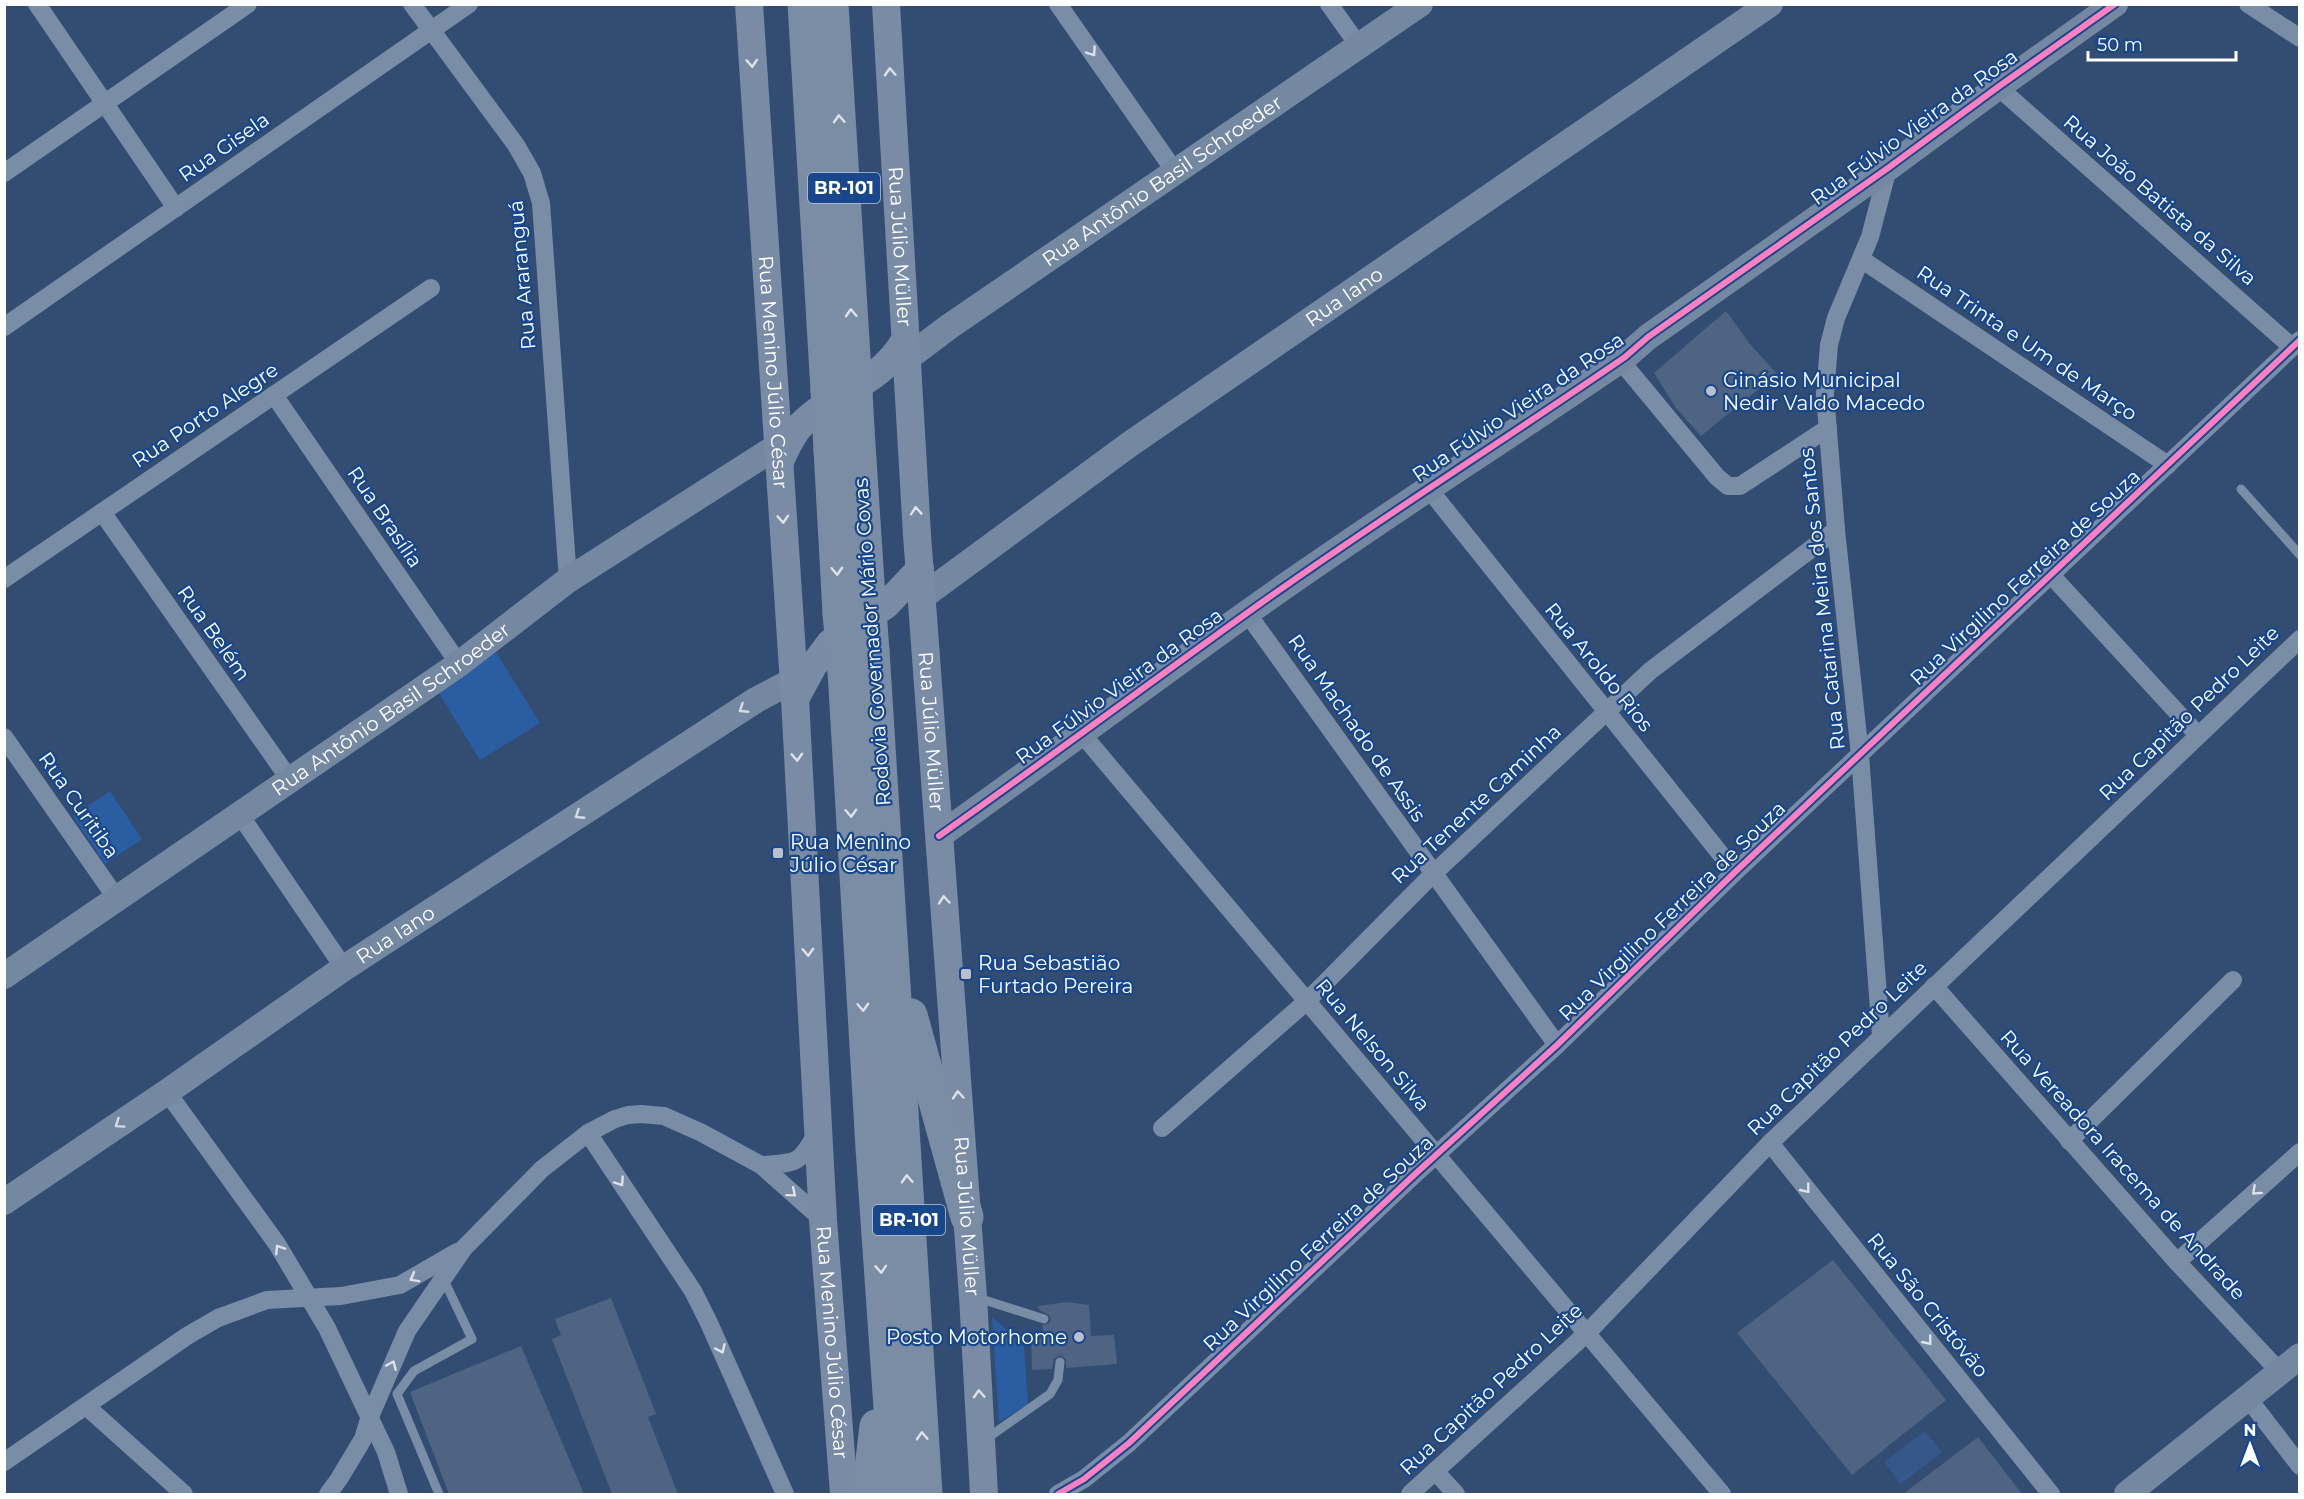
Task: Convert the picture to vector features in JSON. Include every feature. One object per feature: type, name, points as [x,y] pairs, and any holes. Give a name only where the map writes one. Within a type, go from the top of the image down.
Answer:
[{"type":"highway","name":"Rodovia Governador Mário Covas","points":[[804,4],[820,402],[830,450],[838,642],[896,1494]]},
{"type":"highway","name":"Rodovia Governador Mário Covas","points":[[832,4],[866,373],[858,429],[878,602],[873,651],[926,1494]]},
{"type":"highway","points":[[893,946],[967,1217]]},
{"type":"highway","points":[[868,1494],[886,1344]]},
{"type":"main road","name":"Rua Menino Júlio César","points":[[749,4],[791,632],[817,1132],[844,1494]]},
{"type":"main road","name":"Rua Júlio Müller","points":[[886,4],[906,361],[973,1296],[984,1494]]},
{"type":"main road","name":"Rua Antônio Basil Schroeder","points":[[779,453],[820,402],[896,355],[906,361]]},
{"type":"main road","points":[[866,373],[898,378],[906,361]]},
{"type":"main road","points":[[776,403],[787,411],[800,415],[820,402]]},
{"type":"main road","points":[[794,689],[813,666],[878,602],[920,569]]},
{"type":"main road","points":[[878,602],[923,607]]},
{"type":"main road","points":[[791,632],[810,642],[838,642]]},
{"type":"street","points":[[38,4],[176,208]]},
{"type":"street","points":[[4,173],[105,104],[229,10],[248,4]]},
{"type":"street","name":"Rua Araranguá","points":[[412,4],[430,32],[516,145],[532,173],[541,203],[568,580]]},
{"type":"street","name":"Rua Gisela","points":[[4,327],[469,4]]},
{"type":"street","points":[[1058,4],[1176,173]]},
{"type":"street","points":[[1329,4],[1359,46]]},
{"type":"street","name":"Rua Antônio Basil Schroeder","points":[[906,361],[950,326],[1420,4]]},
{"type":"street","name":"Rua Iano","points":[[923,607],[1130,444],[1770,4]]},
{"type":"street","name":"Rua Fúlvio Vieira da Rosa","points":[[939,836],[1247,613],[1428,488],[1620,360],[1648,337],[2115,4]]},
{"type":"street","points":[[2248,4],[2300,38]]},
{"type":"street","name":"Rua João Batista da Silva","points":[[1998,87],[2296,344]]},
{"type":"street","name":"Rua Catarina Meira dos Santos","points":[[1881,1036],[1860,755],[1836,530],[1825,394],[1829,345],[1845,293],[1870,237],[1888,168]]},
{"type":"street","name":"Rua Trinta e Um de Março","points":[[1861,259],[2168,465]]},
{"type":"street","name":"Rua Porto Alegre","points":[[4,579],[431,288]]},
{"type":"street","name":"Rua Virgilino Ferreira de Souza","points":[[1058,1494],[1084,1479],[1129,1443],[1436,1155],[1557,1045],[1736,872],[2296,344]]},
{"type":"street","points":[[1620,360],[1717,477],[1728,486],[1740,486],[1828,428]]},
{"type":"street","name":"Rua Brasília","points":[[274,395],[459,664]]},
{"type":"street","name":"Rua Antônio Basil Schroeder","points":[[4,976],[459,664],[568,580],[779,453]]},
{"type":"street","name":"Rua Aroldo Rios","points":[[1428,488],[1606,713],[1736,872]]},
{"type":"street","name":"Rua Belém","points":[[102,512],[290,780]]},
{"type":"street","name":"Rua Tenente Caminha","points":[[1162,1128],[1307,1001],[1433,874],[1671,653],[1836,530]]},
{"type":"street","points":[[2051,574],[2198,735]]},
{"type":"street","name":"Rua Machado de Assis","points":[[1247,613],[1557,1045]]},
{"type":"street","name":"Rua Capitão Pedro Leite","points":[[1410,1494],[1587,1333],[1770,1143],[2300,639]]},
{"type":"street","name":"Rua Iano","points":[[4,1202],[344,968],[756,700],[794,689]]},
{"type":"street","name":"Rua Nelson Silva","points":[[1082,734],[1722,1494]]},
{"type":"street","name":"Rua Curitiba","points":[[4,737],[117,899]]},
{"type":"street","points":[[240,815],[344,968]]},
{"type":"street","points":[[2069,1141],[2234,980]]},
{"type":"street","name":"Rua Vereadora Iracema de Andrade","points":[[1934,986],[2177,1262],[2290,1364]]},
{"type":"street","points":[[167,1092],[277,1244],[327,1328],[386,1452],[399,1494]]},
{"type":"street","points":[[328,1494],[363,1439],[369,1419],[407,1331],[442,1278],[464,1248],[542,1168],[588,1133],[628,1115],[664,1116],[702,1133],[761,1165],[823,1220]]},
{"type":"street","points":[[761,1165],[792,1163],[806,1152],[817,1132]]},
{"type":"street","points":[[588,1133],[693,1291],[785,1494]]},
{"type":"street","name":"Rua São Cristóvão","points":[[1770,1143],[2051,1494]]},
{"type":"street","points":[[2177,1262],[2300,1152]]},
{"type":"street","points":[[4,1462],[187,1336],[218,1318],[267,1300],[310,1299],[368,1292],[400,1285],[464,1248]]},
{"type":"street","points":[[2127,1494],[2290,1364]]},
{"type":"street","points":[[2247,1397],[2300,1466]]},
{"type":"street","points":[[86,1406],[184,1494]]},
{"type":"street","points":[[1435,1471],[1456,1494]]},
{"type":"lane","points":[[2241,489],[2300,555]]},
{"type":"lane","points":[[439,1494],[397,1394],[414,1371],[472,1339],[442,1278]]},
{"type":"lane","points":[[973,1296],[1044,1318]]},
{"type":"lane","points":[[982,1443],[1050,1394],[1058,1380],[1060,1362]]},
{"type":"shaded area","points":[[494,649],[540,723],[480,760],[434,685]]},
{"type":"shaded area","points":[[110,791],[142,839],[105,864],[73,816]]},
{"type":"shaded area","points":[[992,1317],[1024,1346],[1028,1404],[999,1422]]},
{"type":"shaded area","points":[[1925,1431],[1942,1452],[1901,1484],[1884,1462]]},
{"type":"building","name":"Ginásio Municipal Nedir Valdo Macedo","points":[[1726,311],[1750,344],[1777,374],[1701,436],[1676,408],[1654,373]]},
{"type":"building","points":[[1833,1260],[1946,1400],[1852,1475],[1737,1333]]},
{"type":"building","points":[[611,1298],[656,1414],[648,1417],[678,1494],[612,1494],[552,1339],[561,1335],[555,1319]]},
{"type":"building","name":"Posto Motorhome","points":[[1067,1302],[1089,1305],[1091,1336],[1114,1335],[1117,1364],[1066,1368],[1066,1359],[1060,1355],[1054,1359],[1052,1369],[1032,1370],[1031,1339],[1045,1338],[1042,1325],[1048,1324],[1051,1320],[1049,1315],[1039,1310],[1038,1306]]},
{"type":"building","points":[[521,1346],[584,1494],[449,1494],[410,1392]]},
{"type":"building","points":[[1978,1437],[2022,1494],[1903,1494]]},
{"type":"cycle path","points":[[939,836],[1294,580],[1625,357],[1648,337],[2115,4]]},
{"type":"cycle path","points":[[1058,1494],[1084,1479],[1129,1443],[1414,1175],[1557,1045],[1735,872],[2300,340]]},
{"type":"place","name":"Ginásio Municipal Nedir Valdo Macedo","points":[[1711,391]]},
{"type":"place","name":"Rua Menino Júlio César","points":[[778,853]]},
{"type":"place","name":"Rua Sebastião Furtado Pereira","points":[[966,974]]},
{"type":"place","name":"Posto Motorhome","points":[[1079,1337]]}]
